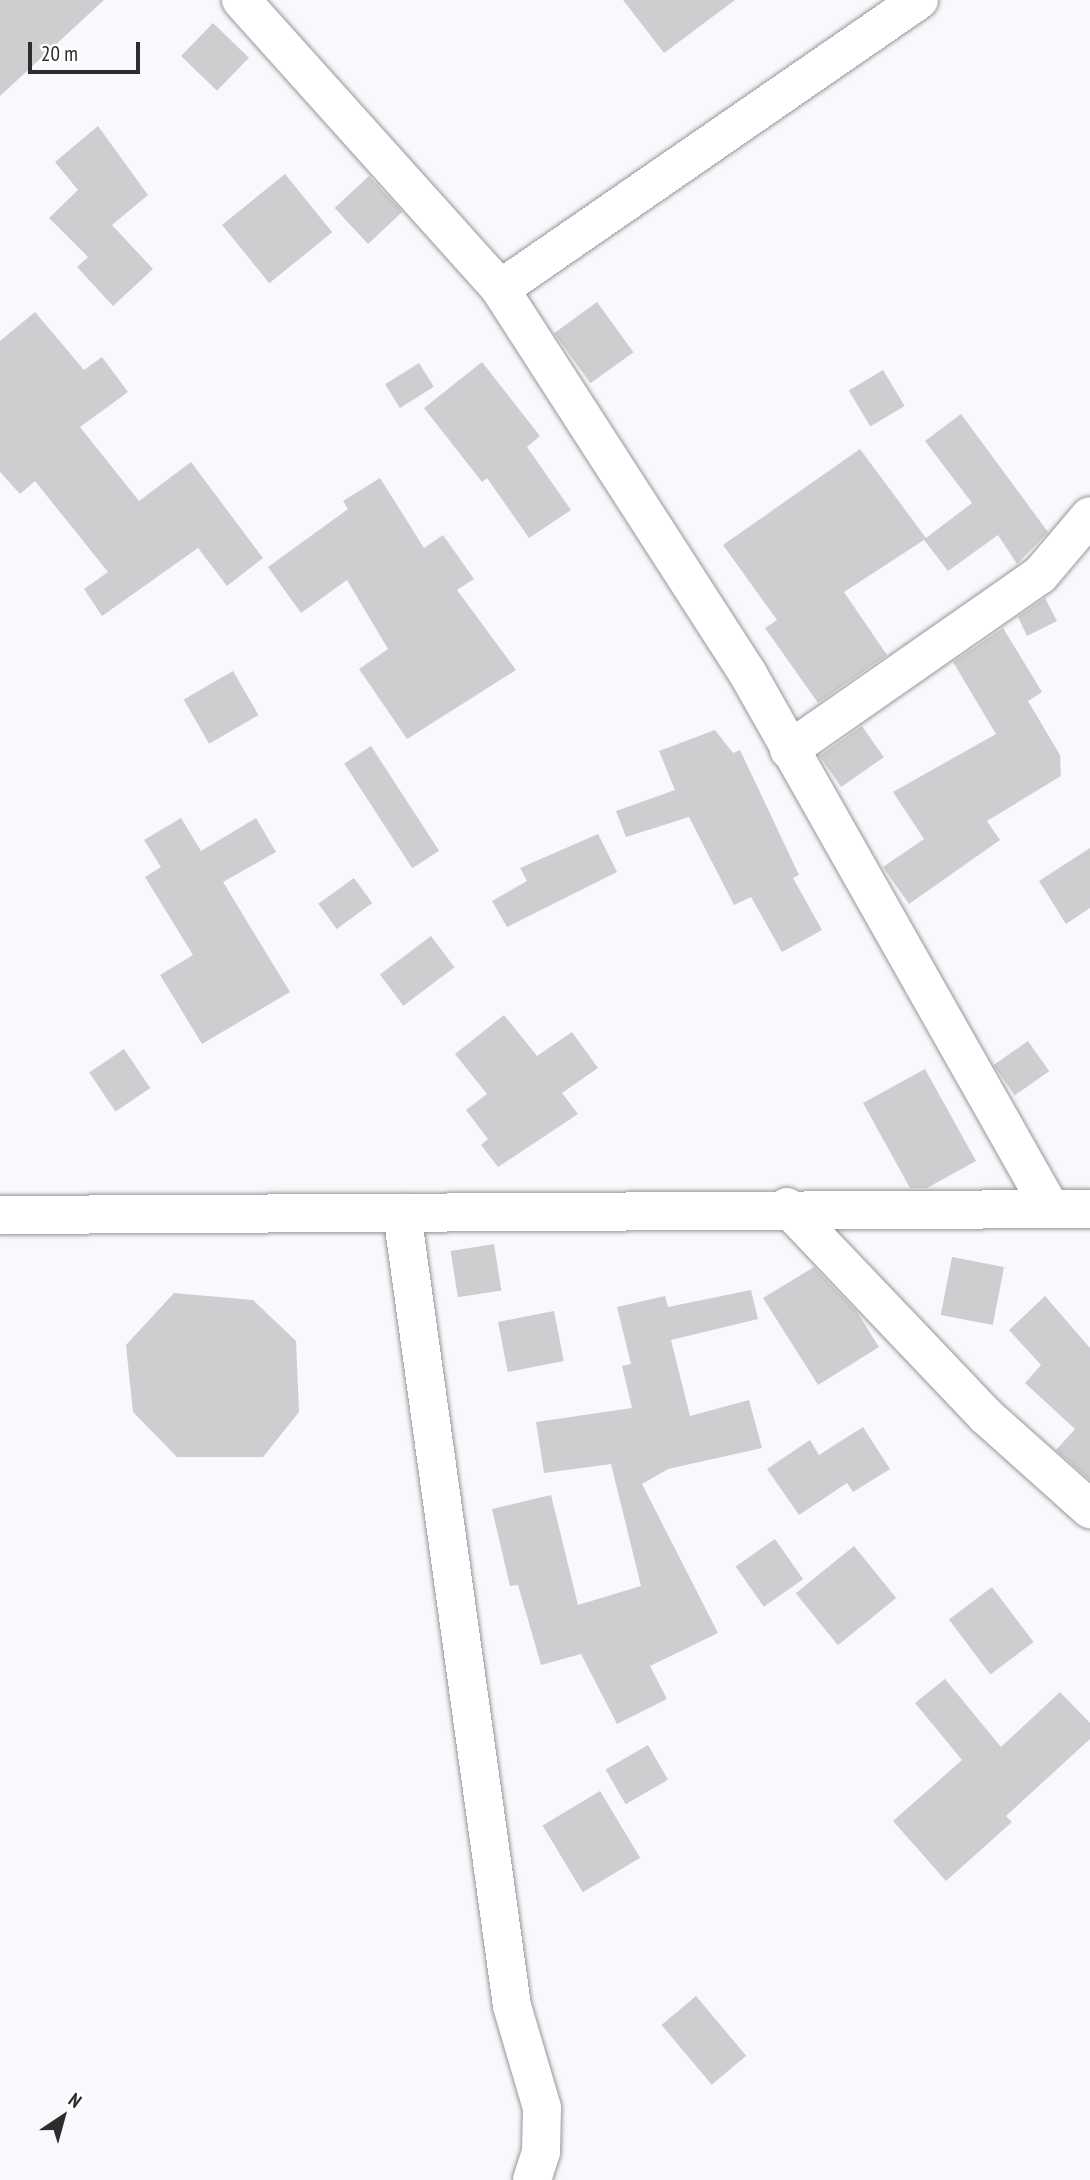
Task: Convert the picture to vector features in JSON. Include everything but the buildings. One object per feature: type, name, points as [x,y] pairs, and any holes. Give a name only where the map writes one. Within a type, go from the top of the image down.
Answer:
[{"type":"street","points":[[241,0],[500,289],[748,674],[1049,1206]]},
{"type":"street","points":[[500,289],[919,0]]},
{"type":"street","points":[[789,750],[1040,575],[1090,516]]},
{"type":"street","points":[[0,1214],[402,1213],[787,1207],[1049,1206],[1090,1209]]},
{"type":"street","points":[[787,1207],[986,1416],[1090,1509]]},
{"type":"street","points":[[402,1213],[512,2006],[541,2108],[541,2152],[532,2180]]}]
